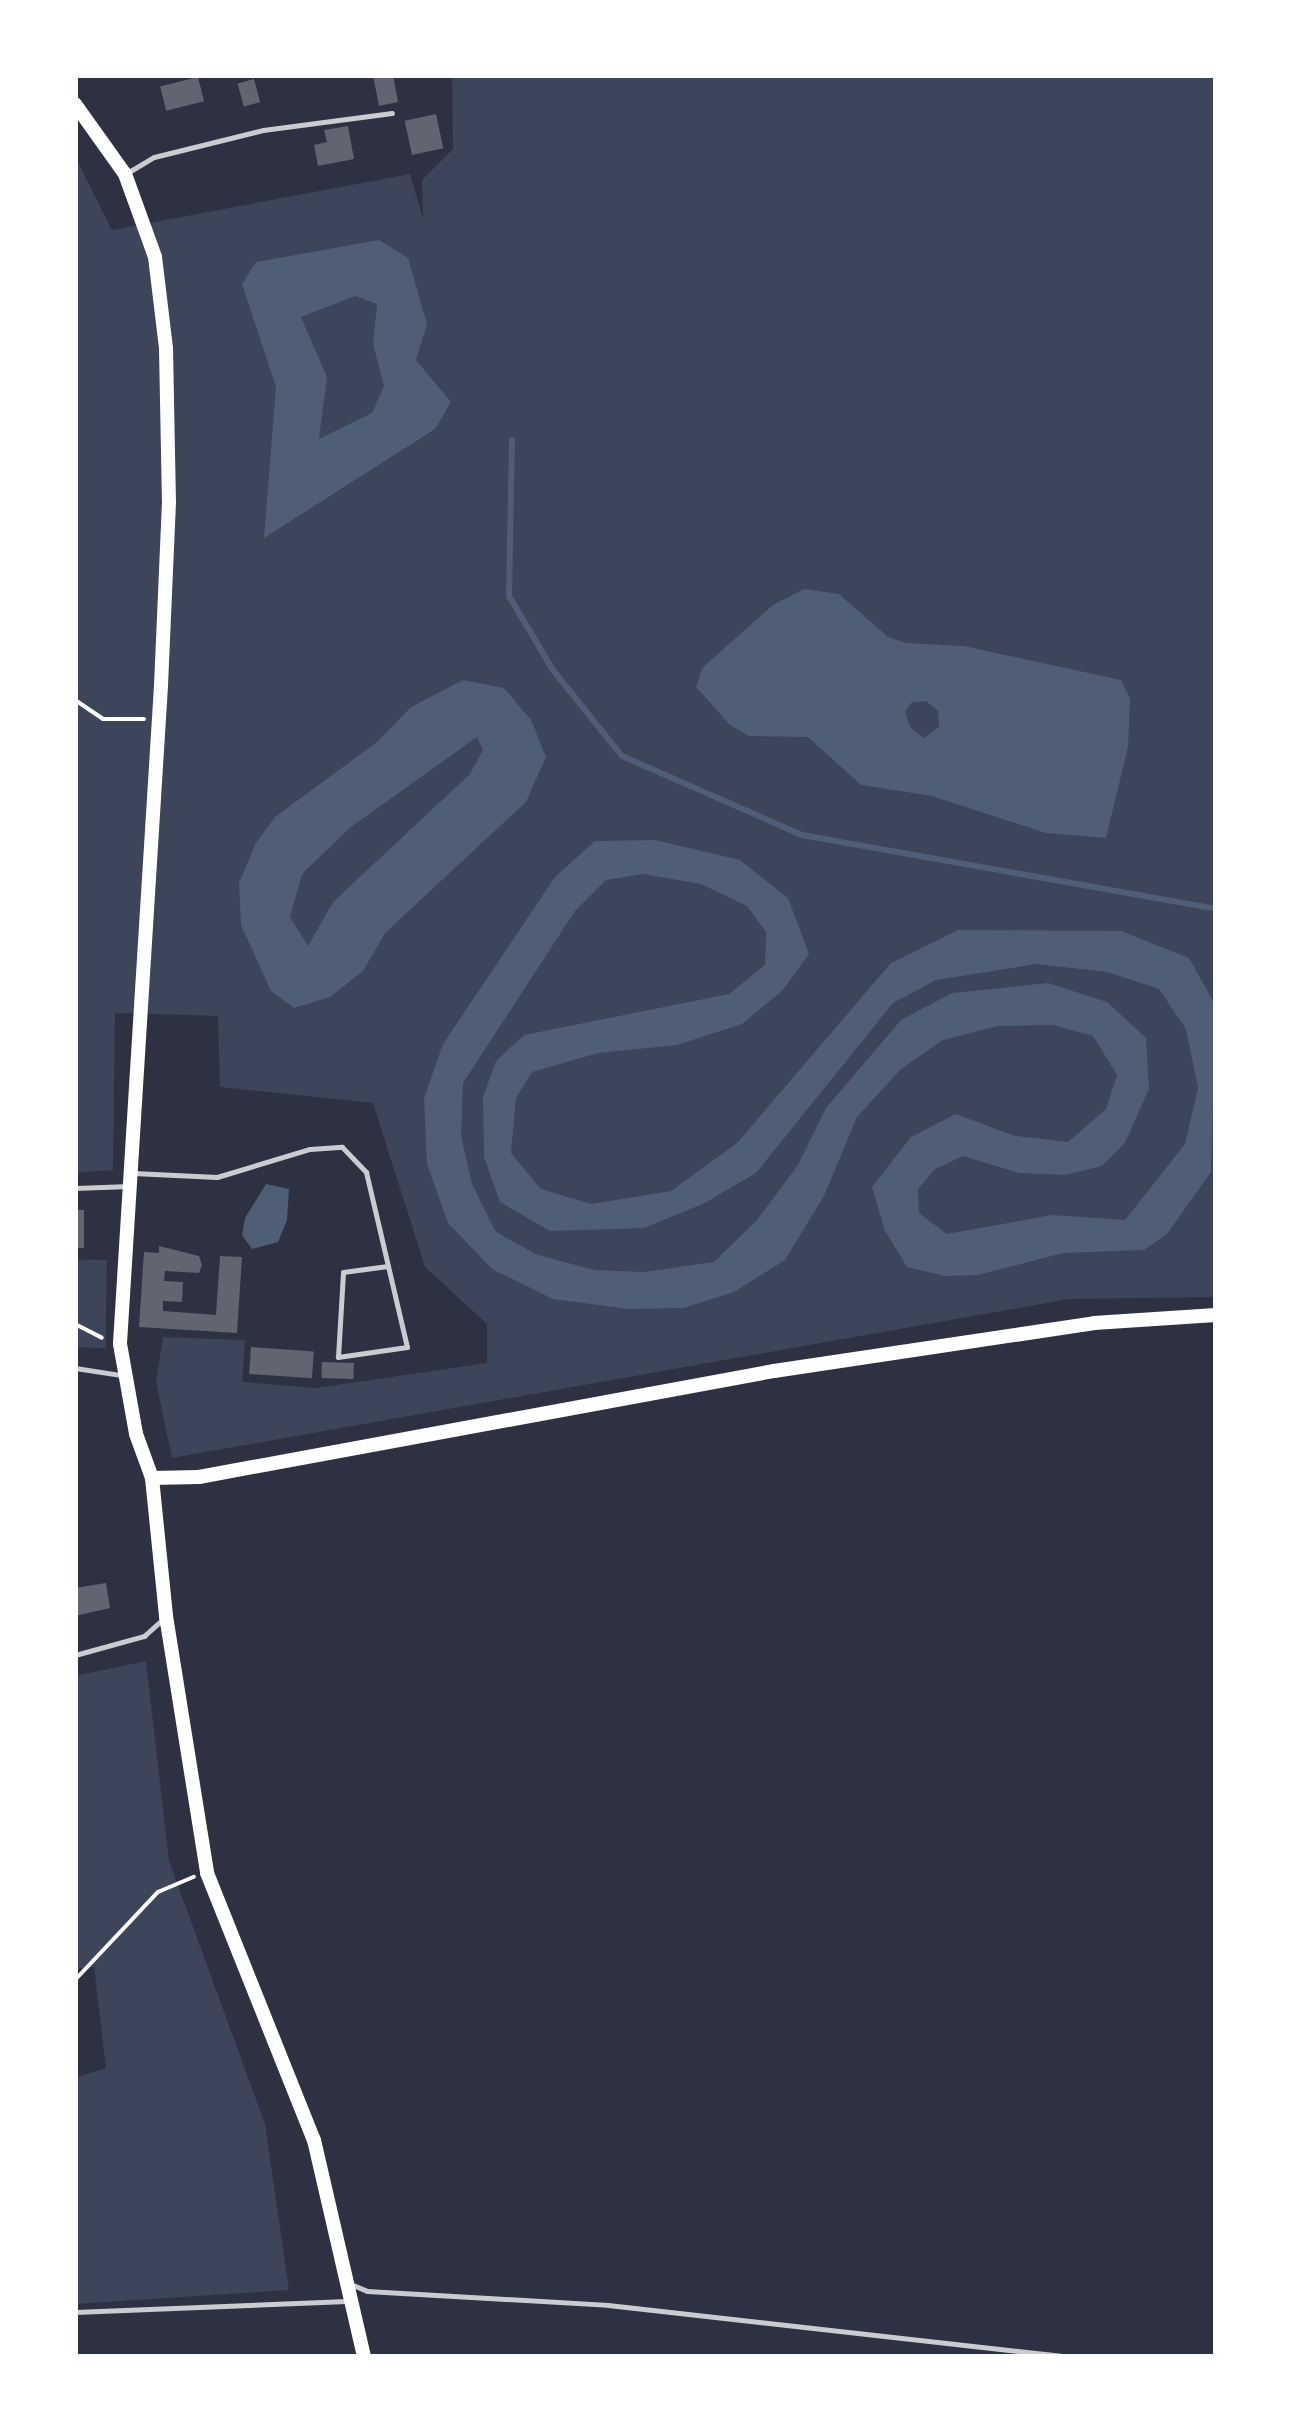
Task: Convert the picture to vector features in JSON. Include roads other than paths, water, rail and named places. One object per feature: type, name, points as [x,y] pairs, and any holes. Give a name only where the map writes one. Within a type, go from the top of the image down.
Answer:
[{"type":"main road","points":[[75,104],[125,174],[154,257],[166,348],[169,502],[159,719],[120,1344],[152,1478],[166,1616],[206,1873],[314,2140],[364,2357]]},
{"type":"main road","points":[[152,1478],[200,1477],[756,1374],[1094,1323],[1216,1315]]},
{"type":"lane","points":[[125,174],[154,157],[263,130],[392,113]]},
{"type":"lane","points":[[75,1188],[133,1179],[217,1177],[310,1149],[342,1147],[366,1172],[407,1346],[338,1357],[344,1272],[388,1266]]},
{"type":"lane","points":[[75,1368],[125,1376]]},
{"type":"lane","points":[[75,1655],[144,1636],[166,1616]]},
{"type":"lane","points":[[350,2284],[367,2291],[608,2304],[1074,2357]]},
{"type":"lane","points":[[75,2312],[354,2301]]},
{"type":"waterway","points":[[512,440],[509,596],[553,670],[622,756],[802,835],[1216,909]]}]
